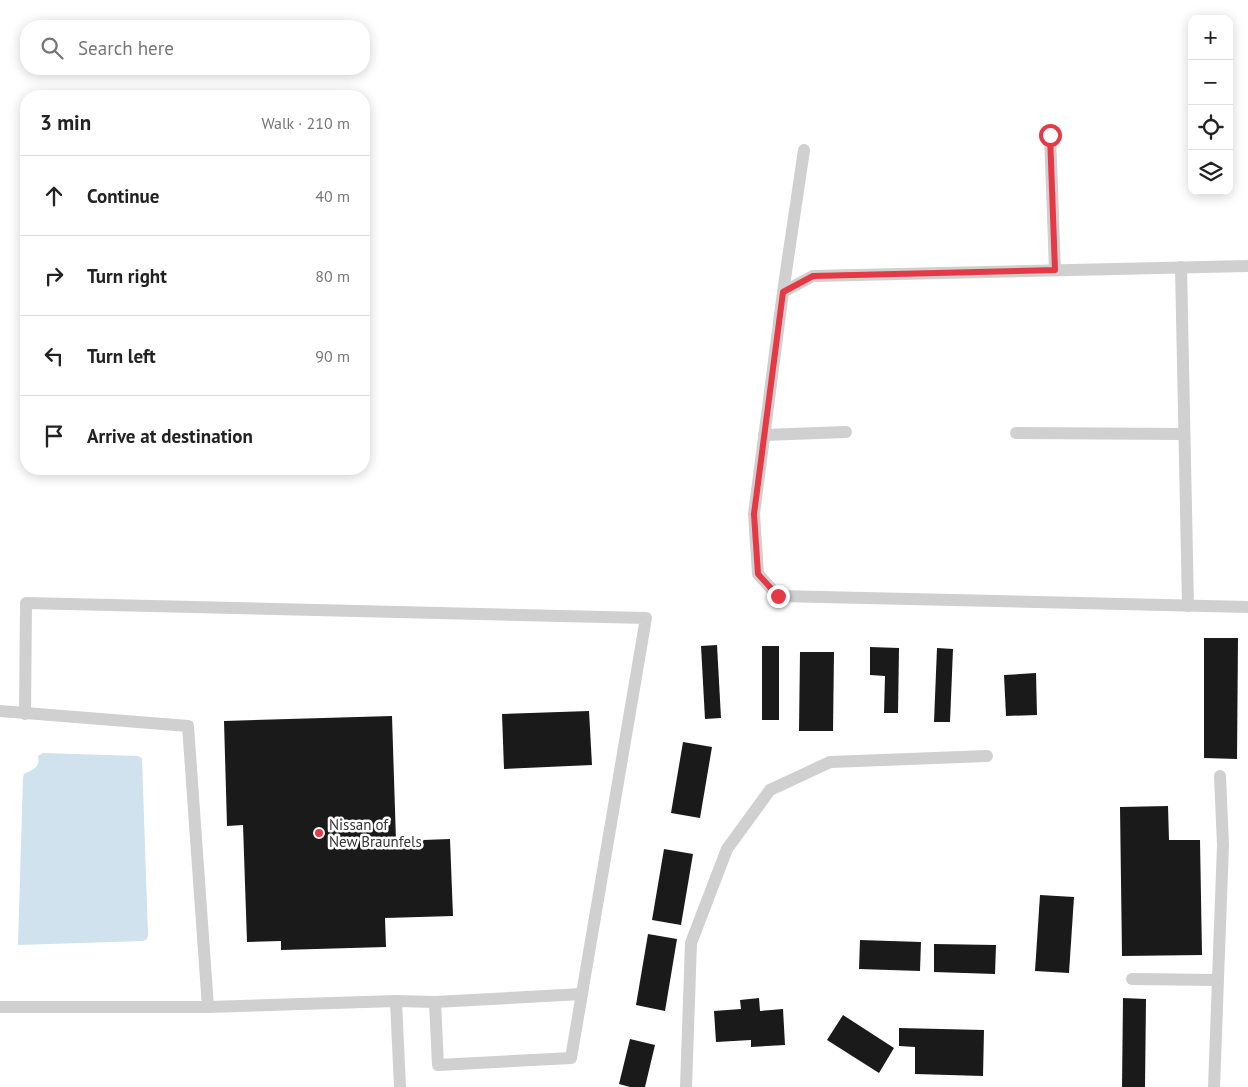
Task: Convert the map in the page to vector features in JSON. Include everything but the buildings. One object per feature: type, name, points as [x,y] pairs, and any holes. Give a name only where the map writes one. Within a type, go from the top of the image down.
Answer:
[{"type":"lane","points":[[1050,135],[1055,270]]},
{"type":"lane","points":[[804,150],[754,514],[758,574],[778,596],[1248,608]]},
{"type":"lane","points":[[783,292],[813,276],[1248,266]]},
{"type":"lane","points":[[1180,267],[1188,606]]},
{"type":"lane","points":[[764,435],[846,432]]},
{"type":"lane","points":[[1016,433],[1184,434]]},
{"type":"lane","points":[[25,714],[26,603],[646,618],[570,1058],[438,1065],[435,1002]]},
{"type":"lane","points":[[0,711],[188,726],[208,1007]]},
{"type":"lane","points":[[686,1087],[691,943],[727,848],[770,790],[830,762],[987,756]]},
{"type":"lane","points":[[1214,1087],[1223,845],[1220,776]]},
{"type":"lane","points":[[1132,979],[1218,980]]},
{"type":"lane","points":[[0,1007],[208,1007],[396,1001],[435,1002],[582,994]]},
{"type":"lane","points":[[396,1001],[400,1087]]},
{"type":"water","points":[[43,753],[138,756],[142,758],[147,939],[143,941],[18,945],[23,778],[24,774],[37,766],[38,756]]},
{"type":"place","name":"Nissan of New Braunfels","points":[[319,833]]},
{"type":"route","points":[[778,596],[758,574],[754,514],[783,292],[813,276],[1055,270],[1050,135]]}]
